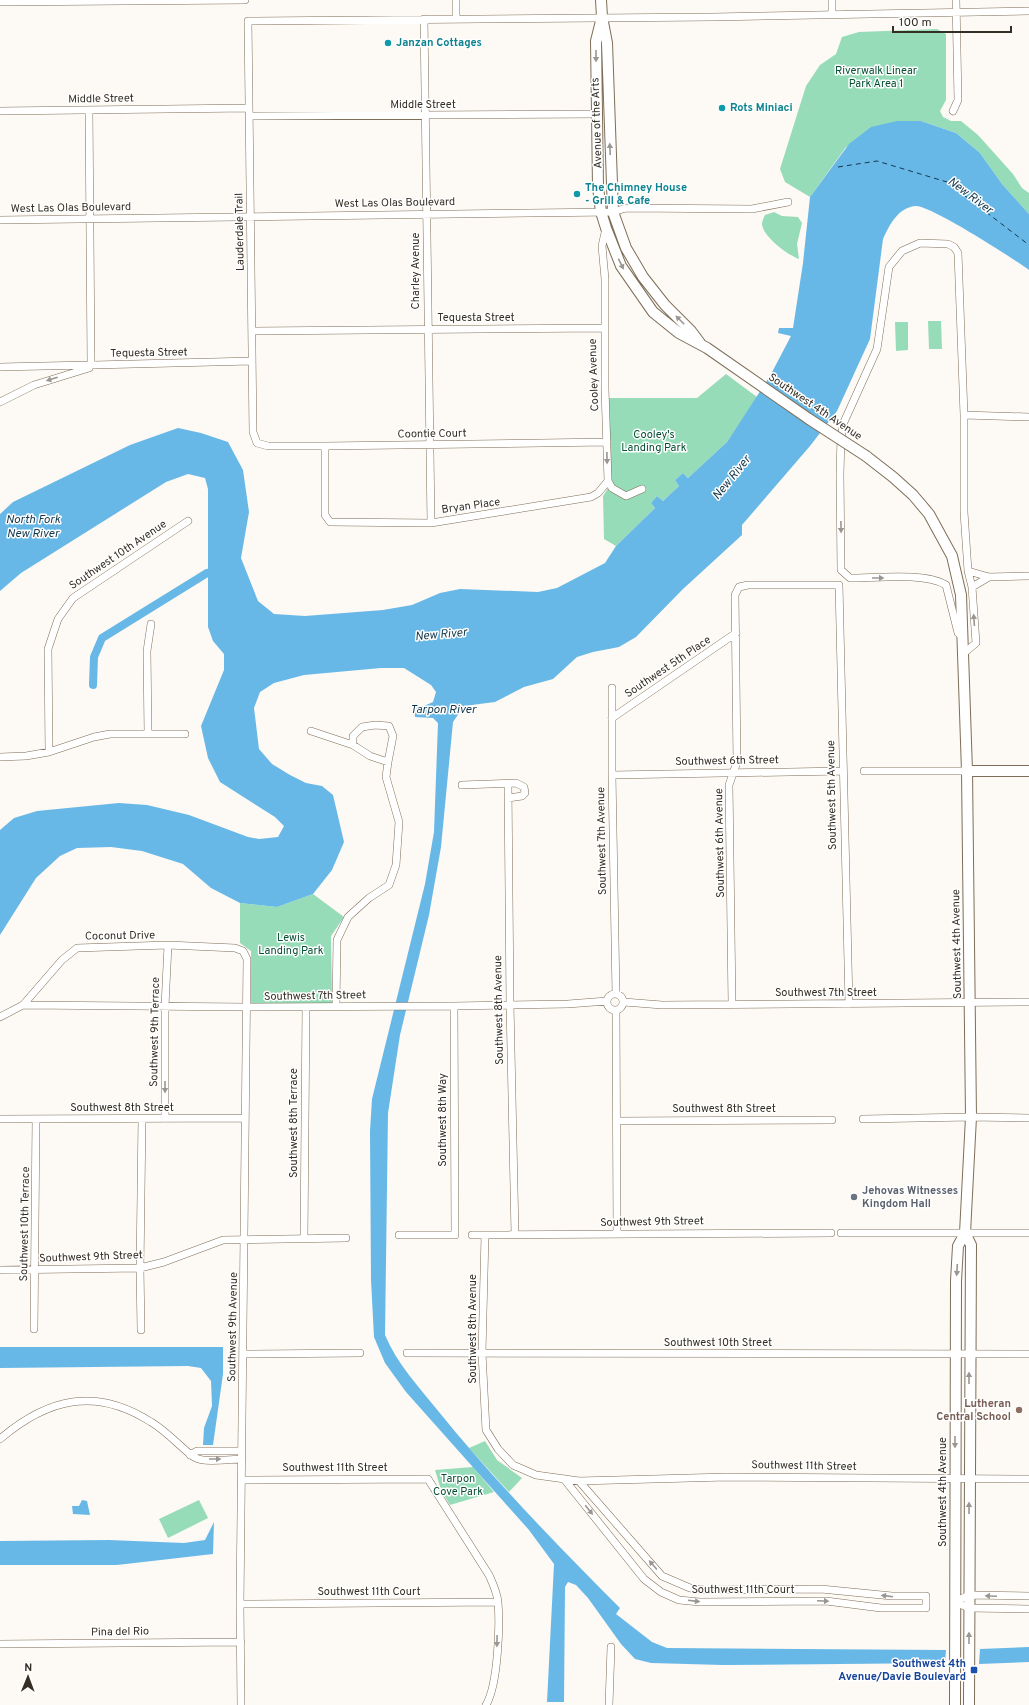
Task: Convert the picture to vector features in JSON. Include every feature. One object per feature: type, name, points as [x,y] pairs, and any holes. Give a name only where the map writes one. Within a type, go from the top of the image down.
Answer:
[{"type":"main road","name":"Avenue of the Arts","points":[[601,0],[602,17],[607,43],[613,212],[626,248],[643,277],[665,305],[704,346]]},
{"type":"main road","name":"Avenue of the Arts","points":[[601,212],[598,187],[596,41],[602,17]]},
{"type":"main road","name":"Southwest 4th Avenue","points":[[601,212],[621,266],[653,312],[679,333],[704,346],[893,476],[914,495],[929,514],[942,536],[958,575],[961,595],[964,654],[967,771],[971,1117],[965,1233],[958,1246],[955,1353],[955,1705]]},
{"type":"main road","points":[[967,771],[1029,771]]},
{"type":"main road","name":"Southwest 4th Avenue","points":[[965,1233],[971,1245],[969,1354],[969,1705]]},
{"type":"street","points":[[0,2],[245,0]]},
{"type":"street","points":[[456,0],[456,19]]},
{"type":"street","points":[[832,0],[832,15]]},
{"type":"street","points":[[953,112],[958,100],[956,0]]},
{"type":"street","points":[[424,19],[832,15],[1029,11]]},
{"type":"street","name":"Lauderdale Trail","points":[[257,443],[253,432],[248,21],[424,19]]},
{"type":"street","name":"Charley Avenue","points":[[424,19],[431,523]]},
{"type":"street","name":"Middle Street","points":[[0,111],[249,108]]},
{"type":"street","points":[[0,402],[34,385],[91,365],[90,110]]},
{"type":"street","name":"Middle Street","points":[[250,116],[597,114]]},
{"type":"street","name":"West Las Olas Boulevard","points":[[0,220],[613,212],[626,208],[752,209],[788,202]]},
{"type":"street","name":"Cooley Avenue","points":[[606,228],[602,246],[605,279],[604,328],[608,481]]},
{"type":"street","points":[[963,638],[958,634],[946,585],[940,581],[926,577],[850,578],[841,570],[841,437],[844,422],[877,349],[889,266],[902,251],[920,243],[948,244],[954,247],[958,253],[964,416],[964,492],[968,571],[972,587],[976,643],[964,654]]},
{"type":"street","name":"Tequesta Street","points":[[252,331],[604,328]]},
{"type":"street","name":"Tequesta Street","points":[[0,367],[252,361]]},
{"type":"street","points":[[964,416],[1029,417]]},
{"type":"street","name":"Coontie Court","points":[[257,443],[268,446],[325,446],[607,442]]},
{"type":"street","name":"Bryan Place","points":[[325,446],[325,515],[330,522],[431,523],[513,511],[591,497],[598,493],[608,481]]},
{"type":"street","points":[[608,481],[612,488],[626,496],[642,489]]},
{"type":"street","name":"Southwest 10th Avenue","points":[[49,752],[48,649],[58,619],[73,598],[188,521]]},
{"type":"street","points":[[968,571],[988,577],[1029,576]]},
{"type":"street","points":[[972,587],[988,577]]},
{"type":"street","name":"Southwest 5th Avenue","points":[[739,587],[748,585],[839,585],[849,1004]]},
{"type":"street","name":"Southwest 6th Avenue","points":[[732,1004],[729,785],[737,762],[735,595],[739,587]]},
{"type":"street","points":[[148,734],[147,651],[151,624]]},
{"type":"street","name":"Southwest 5th Place","points":[[612,718],[736,633]]},
{"type":"street","name":"Southwest 7th Avenue","points":[[612,688],[616,994]]},
{"type":"street","points":[[336,1006],[337,940],[348,917],[369,898],[389,885],[396,865],[399,822],[386,777],[393,736],[389,726],[375,725],[362,727],[353,736],[353,745]]},
{"type":"street","points":[[311,731],[353,745],[370,756],[388,762]]},
{"type":"street","points":[[0,757],[26,756],[49,752],[94,737],[110,734],[185,734]]},
{"type":"street","name":"Southwest 6th Street","points":[[612,775],[843,771]]},
{"type":"street","points":[[864,771],[967,771]]},
{"type":"street","points":[[462,785],[519,783],[524,787],[525,790],[522,796],[508,798]]},
{"type":"street","name":"Southwest 8th Avenue","points":[[508,784],[510,1004],[515,1234]]},
{"type":"street","name":"Coconut Drive","points":[[0,1017],[23,1005],[62,960],[77,948],[168,945],[235,948],[243,950]]},
{"type":"street","name":"Southwest 9th Terrace","points":[[165,1119],[165,1006],[168,945]]},
{"type":"street","name":"Southwest 9th Avenue","points":[[241,1705],[240,1604],[243,1480],[242,1451],[245,1239],[244,1118],[247,1007],[247,959],[243,950]]},
{"type":"street","points":[[616,994],[622,997],[624,1002],[622,1008],[616,1010],[610,1008],[607,1001],[609,996],[616,994]]},
{"type":"street","name":"Southwest 7th Street","points":[[23,1005],[247,1007],[454,1006],[568,1004],[607,1001]]},
{"type":"street","name":"Southwest 7th Street","points":[[624,1002],[662,1005],[1029,1002]]},
{"type":"street","name":"Southwest 8th Way","points":[[399,1235],[455,1235],[454,1006]]},
{"type":"street","name":"Southwest 8th Terrace","points":[[304,1239],[306,1007]]},
{"type":"street","points":[[616,1010],[617,1234]]},
{"type":"street","points":[[863,1119],[971,1117],[1029,1118]]},
{"type":"street","name":"Southwest 8th Street","points":[[0,1119],[244,1118]]},
{"type":"street","name":"Southwest 10th Terrace","points":[[34,1329],[36,1270],[36,1119]]},
{"type":"street","points":[[141,1330],[140,1268],[142,1119]]},
{"type":"street","name":"Southwest 8th Street","points":[[617,1121],[832,1120]]},
{"type":"street","name":"Southwest 9th Street","points":[[472,1235],[831,1233]]},
{"type":"street","points":[[841,1233],[1029,1233]]},
{"type":"street","name":"Southwest 8th Avenue","points":[[485,1235],[482,1354],[486,1430],[498,1449],[513,1465],[536,1476],[579,1482]]},
{"type":"street","name":"Southwest 9th Street","points":[[0,1270],[140,1268],[164,1262],[223,1240],[346,1238]]},
{"type":"street","points":[[244,1354],[360,1354]]},
{"type":"street","name":"Southwest 10th Street","points":[[407,1354],[1029,1354]]},
{"type":"street","points":[[0,1439],[35,1413],[54,1405],[73,1401],[97,1401],[134,1412],[152,1422],[190,1455],[197,1459],[242,1459]]},
{"type":"street","points":[[190,1455],[197,1451],[242,1451]]},
{"type":"street","name":"Southwest 11th Street","points":[[579,1482],[727,1477],[1029,1479]]},
{"type":"street","name":"Southwest 11th Street","points":[[243,1480],[428,1479],[489,1575],[495,1587],[498,1602]]},
{"type":"street","name":"Southwest 11th Court","points":[[564,1480],[644,1579],[661,1592],[679,1600],[700,1602],[826,1601],[881,1608],[926,1608],[926,1596],[892,1596],[821,1589],[726,1590],[690,1588],[662,1576],[579,1482]]},
{"type":"street","points":[[726,1590],[726,1602]]},
{"type":"street","points":[[955,1602],[969,1595],[1029,1596]]},
{"type":"street","points":[[486,1705],[492,1689],[494,1675],[498,1602]]},
{"type":"street","name":"Southwest 11th Court","points":[[240,1604],[498,1602]]},
{"type":"street","points":[[955,1602],[969,1608],[1029,1609]]},
{"type":"street","name":"Pina del Rio","points":[[0,1644],[241,1642]]},
{"type":"street","points":[[609,1705],[611,1647]]},
{"type":"green space","name":"Riverwalk Linear Park Area 1","points":[[937,29],[946,34],[946,100],[940,111],[943,117],[951,121],[961,121],[978,135],[1013,174],[1022,188],[1029,193],[1029,214],[1002,184],[980,153],[956,133],[921,121],[846,147],[810,197],[785,182],[780,169],[806,86],[820,65],[836,54],[842,37],[859,32]]},
{"type":"green space","points":[[774,212],[782,216],[798,217],[802,223],[797,244],[799,259],[789,254],[771,240],[763,229],[762,223],[765,215]]},
{"type":"green space","points":[[928,321],[941,321],[942,349],[929,349]]},
{"type":"green space","points":[[895,322],[908,322],[908,350],[896,351]]},
{"type":"green space","name":"Cooley's Landing Park","points":[[726,374],[757,397],[727,442],[688,478],[683,473],[675,480],[679,486],[663,501],[657,496],[651,503],[655,508],[616,546],[604,539],[603,496],[610,485],[609,398],[697,398]]},
{"type":"green space","name":"Lewis Landing Park","points":[[313,894],[344,917],[331,936],[332,1003],[251,1004],[251,951],[240,943],[240,903],[277,907]]},
{"type":"green space","points":[[485,1441],[497,1460],[522,1478],[509,1492],[469,1448]]},
{"type":"green space","name":"Tarpon Cove Park","points":[[473,1467],[494,1492],[450,1505],[441,1490],[435,1470]]},
{"type":"green space","points":[[199,1500],[208,1518],[168,1538],[159,1519]]},
{"type":"water","points":[[897,121],[921,121],[956,133],[980,153],[1002,184],[1029,214],[1029,270],[972,233],[937,214],[915,206],[909,207],[899,213],[892,222],[883,239],[870,339],[837,411],[810,446],[742,525],[742,535],[683,589],[636,637],[619,647],[577,657],[553,679],[524,687],[495,702],[464,706],[453,722],[441,847],[429,915],[400,1035],[388,1113],[385,1335],[396,1356],[409,1375],[460,1438],[504,1488],[620,1608],[616,1614],[652,1642],[667,1648],[946,1650],[945,1663],[723,1665],[651,1663],[635,1659],[621,1644],[588,1598],[576,1585],[568,1582],[565,1587],[564,1702],[547,1702],[554,1564],[529,1530],[406,1392],[385,1363],[374,1337],[371,1280],[370,1131],[372,1099],[425,884],[434,832],[438,723],[433,718],[415,717],[414,706],[424,706],[433,702],[436,692],[431,685],[404,668],[381,668],[304,675],[274,683],[260,692],[254,708],[259,749],[272,764],[306,783],[322,786],[333,795],[344,842],[332,870],[313,894],[277,907],[240,903],[211,888],[183,864],[142,851],[111,847],[77,848],[60,856],[36,878],[0,935],[0,830],[14,818],[37,811],[119,803],[147,805],[189,815],[248,837],[259,839],[278,837],[284,826],[275,817],[220,782],[208,758],[201,726],[224,670],[224,654],[213,641],[208,627],[208,489],[205,478],[188,474],[166,482],[21,573],[0,591],[0,514],[13,502],[130,445],[178,428],[201,433],[228,442],[243,470],[249,512],[241,558],[258,601],[274,614],[305,616],[383,610],[412,605],[440,593],[460,589],[538,592],[557,588],[605,563],[616,546],[655,508],[651,503],[657,496],[663,501],[679,486],[675,480],[683,473],[688,478],[727,442],[770,376],[791,336],[778,333],[779,328],[793,328],[803,263],[810,197],[849,144],[871,127]]},
{"type":"water","points":[[0,1347],[223,1347],[223,1374],[213,1445],[203,1445],[204,1428],[212,1406],[211,1381],[201,1368],[188,1366],[0,1368]]},
{"type":"water","points":[[82,1500],[87,1501],[90,1515],[73,1514],[72,1506],[79,1506]]},
{"type":"water","points":[[214,1522],[213,1554],[117,1565],[0,1565],[0,1541],[109,1540],[184,1543],[205,1540]]},
{"type":"water","points":[[1029,1647],[1029,1662],[979,1664],[980,1649]]},
{"type":"waterway","points":[[93,685],[94,657],[102,638],[207,573]]},
{"type":"ferry route","points":[[838,167],[877,161],[947,182],[1029,245]]},
{"type":"place","name":"Janzan Cottages","points":[[388,43]]},
{"type":"place","name":"Rots Miniaci","points":[[722,108]]},
{"type":"place","name":"The Chimney House - Grill & Cafe","points":[[577,194]]},
{"type":"place","name":"Jehovas Witnesses Kingdom Hall","points":[[854,1197]]},
{"type":"place","name":"Lutheran Central School","points":[[1019,1410]]},
{"type":"place","name":"Southwest 4th Avenue/Davie Boulevard","points":[[974,1670]]},
{"type":"water label","name":"New River","points":[[970,196]]},
{"type":"water label","name":"New River","points":[[732,478]]},
{"type":"water label","name":"North Fork New River","points":[[33,527]]},
{"type":"water label","name":"New River","points":[[441,635]]},
{"type":"water label","name":"Tarpon River","points":[[443,710]]}]
